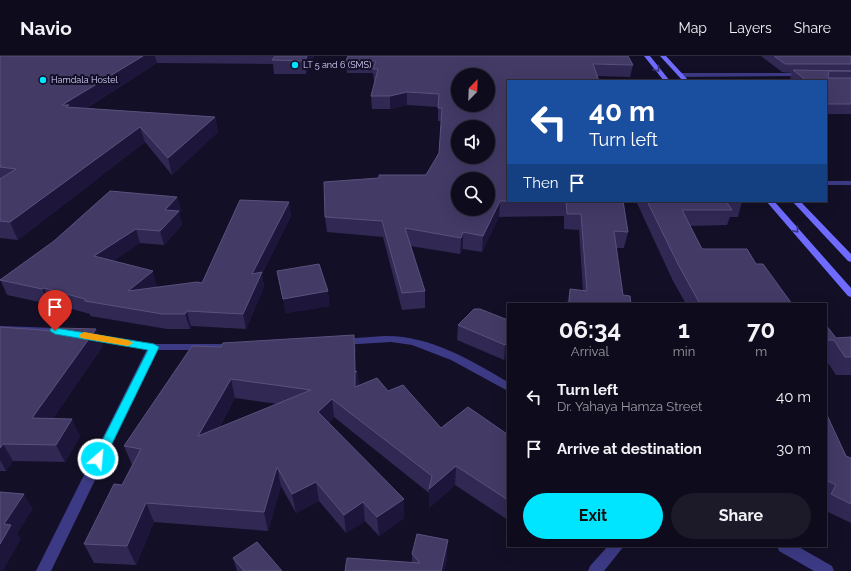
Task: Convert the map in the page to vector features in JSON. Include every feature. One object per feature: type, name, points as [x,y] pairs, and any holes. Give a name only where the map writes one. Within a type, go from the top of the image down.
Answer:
[{"type":"main road","points":[[647,56],[666,80]]},
{"type":"main road","points":[[663,56],[685,80]]},
{"type":"main road","points":[[771,202],[851,294]]},
{"type":"main road","points":[[797,202],[851,259]]},
{"type":"street","points":[[680,75],[812,76]]},
{"type":"street","points":[[827,183],[851,183]]},
{"type":"street","points":[[0,329],[55,331],[154,347],[247,347]]},
{"type":"street","points":[[334,342],[397,339],[422,343],[456,357],[507,386]]},
{"type":"street","points":[[43,571],[154,347]]},
{"type":"street","points":[[595,571],[616,547]]},
{"type":"street","points":[[786,547],[827,571]]},
{"type":"building","points":[[0,56],[143,56],[62,105],[69,105],[66,107],[215,117],[168,158],[140,127],[10,222],[0,221],[0,179],[16,169],[0,167],[2,166],[0,165]]},
{"type":"building","points":[[275,56],[307,56],[305,61],[272,60]]},
{"type":"building","points":[[348,56],[628,56],[633,65],[593,64],[599,80],[507,80],[507,201],[500,201],[495,211],[495,172],[451,172],[451,216],[493,216],[483,236],[463,232],[461,238],[405,228],[425,291],[402,293],[382,221],[325,217],[324,182],[379,178],[379,175],[426,175],[439,153],[442,108],[438,108],[439,94],[407,92],[390,96],[371,96],[378,69],[373,69],[376,61],[346,61]]},
{"type":"building","points":[[774,56],[851,56],[851,64],[785,64]]},
{"type":"building","points":[[793,70],[851,71],[829,71],[828,76],[829,78],[851,78],[851,104],[827,104],[827,80],[806,80]]},
{"type":"building","points":[[110,191],[177,197],[165,210],[179,211],[160,231],[136,229],[94,256],[153,271],[128,291],[197,282],[202,283],[240,200],[289,202],[252,274],[262,272],[243,314],[187,311],[185,314],[162,314],[85,301],[85,299],[44,288],[42,289],[0,280],[54,241]]},
{"type":"building","points":[[566,202],[623,202],[628,232],[614,231],[623,295],[630,296],[631,303],[569,303],[570,289],[587,291],[581,214],[567,214]]},
{"type":"building","points":[[647,202],[727,202],[732,210],[682,210],[702,249],[747,249],[756,264],[763,264],[791,303],[699,303],[678,264]]},
{"type":"building","points":[[319,264],[328,291],[283,299],[277,271]]},
{"type":"building","points":[[474,309],[480,309],[507,320],[507,343],[505,345],[458,325]]},
{"type":"building","points":[[827,326],[836,338],[851,337],[851,357],[845,357],[834,340],[827,340]]},
{"type":"building","points":[[0,327],[55,331],[58,328],[96,329],[32,418],[72,419],[56,445],[3,444],[0,448]]},
{"type":"building","points":[[354,335],[355,372],[357,371],[355,373],[355,387],[377,378],[388,391],[403,385],[441,428],[468,407],[507,434],[507,499],[456,466],[429,489],[432,476],[332,399],[318,412],[404,499],[377,517],[363,502],[344,515],[316,482],[292,494],[277,467],[264,512],[146,503],[127,546],[84,544],[114,484],[122,485],[141,449],[124,446],[192,346],[221,347],[223,343]],"holes":[[[231,379],[311,390],[198,436]]]},
{"type":"building","points":[[827,415],[846,456],[851,458],[851,504],[831,494],[836,485],[827,480]]},
{"type":"building","points":[[0,492],[24,494],[4,524],[11,525],[0,544]]},
{"type":"building","points":[[417,534],[448,540],[441,571],[345,571],[347,558],[420,563],[412,554]]},
{"type":"building","points":[[257,542],[282,571],[244,571],[233,558]]},
{"type":"slow traffic","points":[[84,335],[128,343]]},
{"type":"place","name":"LT 5 and 6 (SMS)","points":[[295,65]]},
{"type":"place","name":"Hamdala Hostel","points":[[43,80]]},
{"type":"route","points":[[55,331],[154,347],[98,459]]}]
